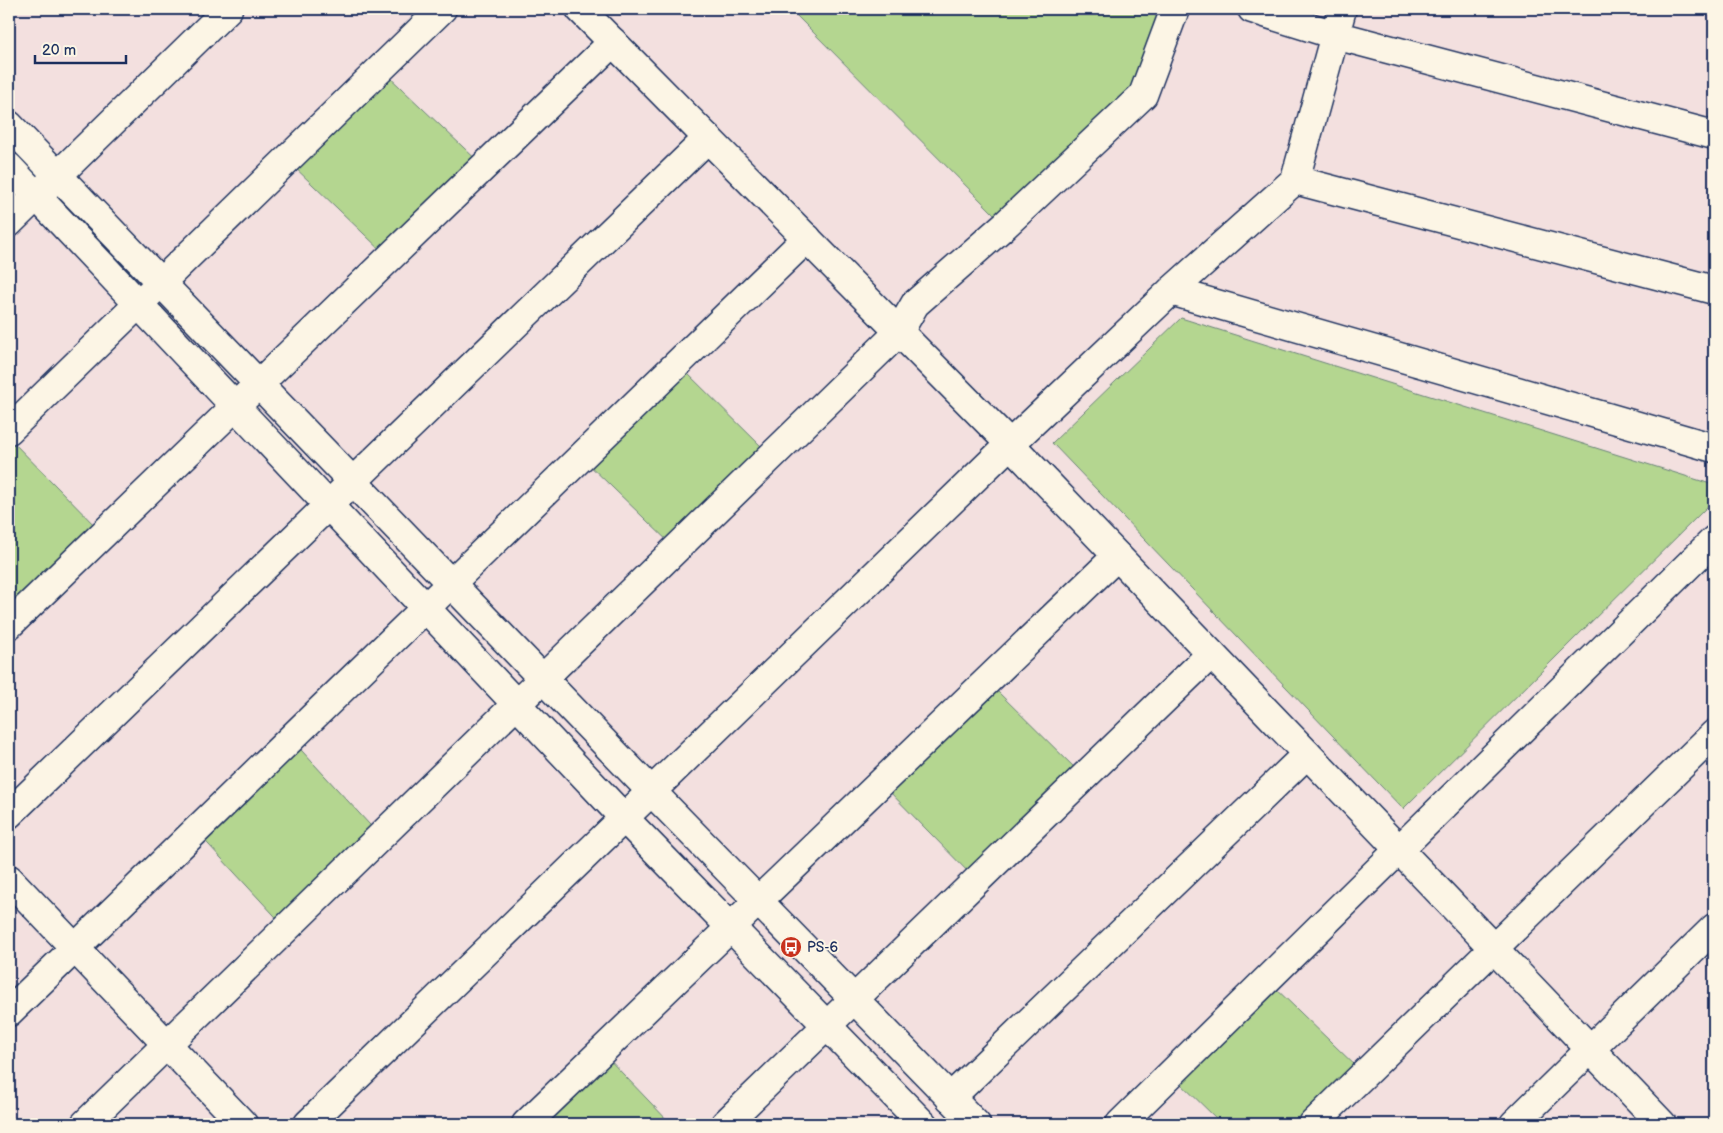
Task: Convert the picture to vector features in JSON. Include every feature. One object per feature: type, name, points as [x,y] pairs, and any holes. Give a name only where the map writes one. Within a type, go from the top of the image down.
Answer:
[{"type":"street","points":[[9,223],[228,9]]},
{"type":"street","points":[[9,430],[442,9]]},
{"type":"street","points":[[580,9],[1010,444],[1662,1124]]},
{"type":"street","points":[[85,1124],[899,332],[914,304],[1010,220],[1143,95],[1176,9]]},
{"type":"street","points":[[1252,9],[1335,35],[1714,136]]},
{"type":"street","points":[[308,1124],[1010,444],[1171,291],[1295,180],[1342,9]]},
{"type":"street","points":[[9,624],[613,42]]},
{"type":"street","points":[[9,125],[542,679],[976,1124]]},
{"type":"street","points":[[9,814],[708,138]]},
{"type":"street","points":[[9,167],[625,819],[923,1124]]},
{"type":"street","points":[[1295,180],[1714,290]]},
{"type":"street","points":[[9,1012],[807,238]]},
{"type":"street","points":[[1171,291],[1714,448]]},
{"type":"street","points":[[1120,1124],[1714,540]]},
{"type":"street","points":[[526,1124],[1118,556]]},
{"type":"street","points":[[725,1124],[1211,654]]},
{"type":"street","points":[[1313,1124],[1714,734]]},
{"type":"street","points":[[950,1098],[1307,754]]},
{"type":"street","points":[[9,879],[243,1124]]},
{"type":"street","points":[[1514,1124],[1714,928]]},
{"type":"green space","points":[[790,9],[1162,9],[1143,95],[1005,225]]},
{"type":"green space","points":[[381,69],[484,167],[389,258],[287,160]]},
{"type":"green space","points":[[1181,318],[1714,485],[1714,500],[1403,809],[1052,443]]},
{"type":"green space","points":[[677,363],[771,456],[676,549],[581,457]]},
{"type":"green space","points":[[9,438],[103,534],[9,625]]},
{"type":"green space","points":[[992,686],[1084,777],[977,881],[881,783]]},
{"type":"green space","points":[[291,739],[381,837],[286,928],[196,831]]},
{"type":"green space","points":[[1267,980],[1364,1074],[1313,1124],[1222,1124],[1171,1074]]},
{"type":"green space","points":[[602,1052],[671,1124],[526,1124]]},
{"type":"place","name":"PS-6","points":[[791,947]]}]
